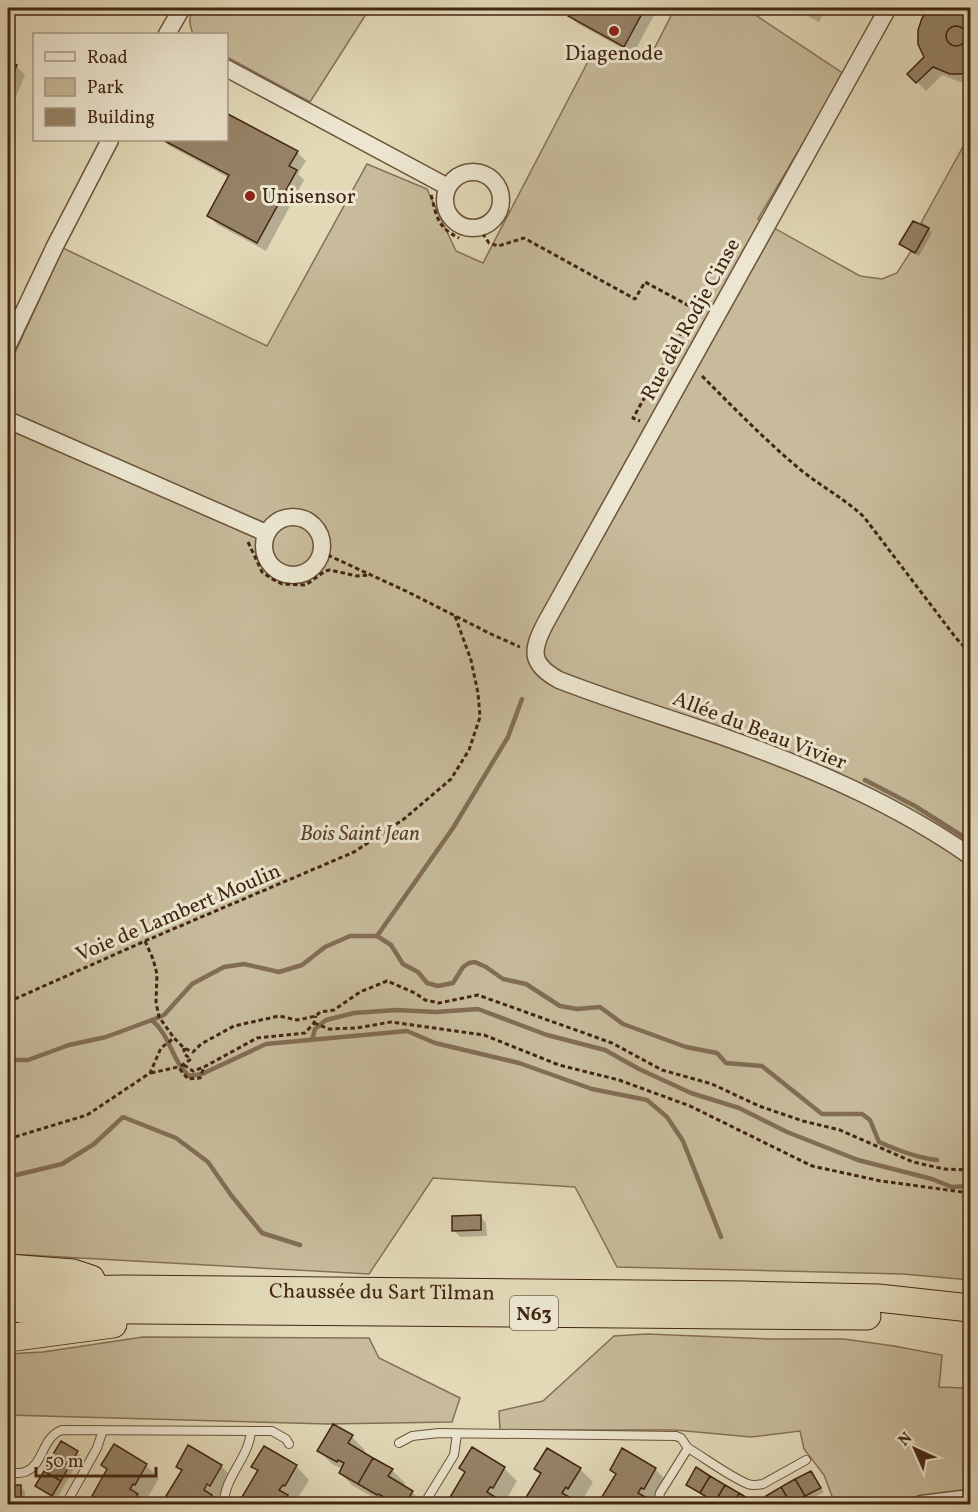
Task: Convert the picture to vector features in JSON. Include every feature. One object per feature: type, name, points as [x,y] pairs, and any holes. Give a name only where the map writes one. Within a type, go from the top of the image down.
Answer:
[{"type":"highway","points":[[8,1268],[73,1273],[124,1289]]},
{"type":"highway","points":[[878,1298],[907,1287],[970,1290]]},
{"type":"highway","name":"Chaussée du Sart Tilman","points":[[8,1290],[124,1289],[878,1298],[970,1308]]},
{"type":"highway","name":"Chaussée du Sart Tilman","points":[[8,1309],[884,1317],[970,1326]]},
{"type":"highway","points":[[8,1338],[143,1321],[184,1310]]},
{"type":"street","points":[[168,33],[182,8]]},
{"type":"street","name":"Rue dèl Rodje Cinse","points":[[535,653],[537,640],[545,624],[888,8]]},
{"type":"street","points":[[228,69],[448,188]]},
{"type":"street","points":[[8,345],[60,236],[109,141]]},
{"type":"street","points":[[466,173],[483,174],[491,178],[501,195],[497,213],[491,221],[481,226],[464,226],[456,222],[449,215],[445,206],[445,197],[452,181],[466,173]]},
{"type":"street","points":[[8,420],[266,533]]},
{"type":"street","points":[[300,517],[309,521],[321,537],[321,552],[316,564],[308,571],[290,575],[281,573],[267,561],[263,543],[266,533],[280,519],[300,517]]},
{"type":"street","name":"Allée du Beau Vivier","points":[[535,653],[543,669],[559,680],[746,745],[831,780],[910,818],[970,856]]},
{"type":"street","points":[[921,1504],[970,1498]]},
{"type":"lane","points":[[8,1473],[30,1470],[55,1432],[78,1430],[251,1431],[278,1433],[289,1444]]},
{"type":"lane","points":[[66,1504],[97,1448],[103,1430]]},
{"type":"lane","points":[[224,1504],[225,1488],[246,1451],[251,1431]]},
{"type":"lane","points":[[399,1443],[412,1436],[425,1434],[668,1435],[681,1438],[688,1448],[739,1479],[756,1485],[806,1460]]},
{"type":"lane","points":[[424,1504],[454,1455],[458,1434]]},
{"type":"lane","points":[[658,1504],[660,1493],[688,1448]]},
{"type":"path","points":[[481,226],[489,243],[498,246],[524,238],[635,299],[645,282],[695,309],[633,418],[654,429]]},
{"type":"path","points":[[697,370],[747,422],[794,464],[864,517],[956,638],[970,652]]},
{"type":"path","points":[[321,552],[535,653]]},
{"type":"path","points":[[318,576],[330,570],[357,576],[370,575]]},
{"type":"path","name":"Voie de Lambert Moulin","points":[[8,1002],[354,852],[404,819],[451,779],[469,750],[480,717],[471,660],[455,616]]},
{"type":"path","points":[[145,941],[157,974],[156,1002],[159,1017],[174,1038],[184,1048],[193,1052],[201,1044],[234,1026],[279,1016],[297,1020],[316,1016]]},
{"type":"path","points":[[184,1048],[184,1054],[191,1059],[182,1065],[193,1071],[257,1038],[305,1033],[320,1012],[334,1010],[360,992],[387,981],[425,1000],[439,1003],[478,995],[612,1043],[662,1070],[712,1084],[759,1106],[803,1121],[840,1130],[914,1162],[944,1169],[970,1170]]},
{"type":"path","points":[[314,1023],[329,1029],[356,1028],[391,1022],[484,1035],[559,1065],[619,1080],[690,1106],[812,1166],[881,1181],[970,1193]]},
{"type":"path","points":[[150,1073],[160,1048],[174,1038]]},
{"type":"path","points":[[8,1139],[87,1115],[150,1073],[178,1067],[188,1079],[200,1078],[204,1067]]},
{"type":"green space","points":[[193,8],[370,8],[310,102],[228,58],[228,33],[193,33],[190,15]]},
{"type":"green space","name":"Bois Saint Jean","points":[[675,8],[745,8],[844,74],[758,219],[860,276],[882,279],[897,273],[911,251],[915,253],[929,228],[921,223],[970,134],[970,1280],[903,1274],[617,1267],[575,1187],[433,1178],[369,1274],[8,1254],[8,368],[63,248],[267,346],[367,164],[427,189],[456,251],[483,263],[593,52],[621,61],[651,55]]},
{"type":"green space","points":[[647,1334],[769,1339],[844,1339],[894,1346],[942,1355],[939,1387],[965,1388],[963,1351],[970,1353],[970,1504],[835,1504],[824,1475],[804,1449],[800,1431],[751,1437],[675,1430],[500,1430],[499,1411],[543,1401],[614,1336]]},
{"type":"green space","points":[[143,1337],[369,1338],[379,1358],[460,1398],[452,1422],[328,1424],[8,1415],[8,1354],[43,1352]]},
{"type":"building","name":"Diagenode","points":[[572,8],[645,8],[624,47],[568,16]]},
{"type":"building","points":[[798,8],[813,8],[810,14]]},
{"type":"building","points":[[929,8],[970,8],[970,72],[950,74],[933,67],[916,83],[907,74],[924,57],[918,44],[918,30]]},
{"type":"building","points":[[956,26],[963,29],[966,36],[963,43],[956,46],[949,43],[946,36],[949,29]]},
{"type":"building","points":[[8,61],[17,65],[8,87]]},
{"type":"building","name":"Unisensor","points":[[228,114],[298,151],[289,166],[297,170],[257,243],[207,216],[229,175],[165,141],[228,141]]},
{"type":"building","points":[[913,221],[929,228],[915,253],[899,244]]},
{"type":"building","points":[[481,1215],[481,1230],[452,1231],[452,1216]]},
{"type":"building","points":[[333,1424],[353,1435],[348,1443],[373,1458],[358,1484],[339,1473],[344,1463],[338,1460],[337,1462],[317,1451]]},
{"type":"building","points":[[61,1441],[78,1451],[69,1466],[52,1456]]},
{"type":"building","points":[[114,1444],[147,1464],[135,1485],[133,1484],[130,1489],[138,1494],[132,1504],[107,1504],[92,1496],[107,1469],[101,1465]]},
{"type":"building","points":[[188,1445],[222,1465],[210,1486],[207,1484],[204,1490],[212,1495],[207,1504],[181,1504],[166,1496],[182,1470],[176,1467]]},
{"type":"building","points":[[264,1446],[297,1465],[285,1486],[283,1485],[279,1490],[288,1495],[282,1504],[255,1504],[242,1497],[258,1470],[251,1467]]},
{"type":"building","points":[[472,1447],[505,1467],[493,1488],[490,1487],[487,1492],[495,1497],[491,1504],[459,1504],[449,1499],[465,1472],[459,1468]]},
{"type":"building","points":[[547,1448],[581,1468],[568,1489],[566,1487],[562,1493],[571,1498],[567,1504],[534,1504],[525,1499],[541,1473],[534,1469]]},
{"type":"building","points":[[622,1448],[656,1468],[644,1489],[641,1488],[638,1493],[647,1498],[643,1504],[608,1504],[600,1500],[616,1474],[610,1470]]},
{"type":"building","points":[[52,1456],[69,1466],[61,1481],[44,1471]]},
{"type":"building","points":[[373,1458],[393,1469],[388,1476],[413,1491],[405,1504],[379,1504],[384,1497],[358,1484]]},
{"type":"building","points":[[696,1467],[710,1476],[700,1493],[686,1485]]},
{"type":"building","points":[[44,1471],[61,1481],[52,1496],[35,1486]]},
{"type":"building","points":[[811,1471],[821,1488],[805,1496],[795,1479]]},
{"type":"building","points":[[710,1476],[725,1485],[715,1502],[700,1493]]},
{"type":"building","points":[[795,1479],[805,1496],[791,1504],[781,1487]]},
{"type":"building","points":[[8,1485],[21,1485],[21,1504],[8,1504]]},
{"type":"building","points":[[725,1485],[739,1493],[733,1504],[715,1502]]},
{"type":"building","points":[[781,1487],[791,1504],[771,1504],[766,1496]]},
{"type":"building","points":[[739,1493],[754,1502],[753,1504],[733,1504]]},
{"type":"waterway","points":[[377,936],[453,828],[508,737],[522,699]]},
{"type":"waterway","points":[[865,780],[915,806],[970,841]]},
{"type":"waterway","points":[[8,1060],[28,1060],[69,1045],[106,1037],[164,1015],[192,984],[224,967],[244,964],[279,972],[302,965],[325,947],[350,936],[377,936],[391,945],[403,964],[418,972],[427,983],[438,986],[453,983],[463,967],[475,962],[503,979],[526,984],[560,1006],[577,1009],[600,1007],[623,1024],[686,1047],[717,1053],[726,1063],[762,1066],[822,1114],[862,1114],[870,1120],[879,1142],[915,1156],[937,1160]]},
{"type":"waterway","points":[[312,1040],[315,1029],[326,1020],[354,1013],[478,1009],[547,1035],[605,1050],[691,1093],[739,1108],[787,1132],[858,1160],[932,1179],[952,1187],[970,1186]]},
{"type":"waterway","points":[[152,1020],[189,1076],[202,1074],[266,1044],[407,1031],[435,1043],[519,1063],[592,1089],[647,1100],[667,1117],[683,1141],[721,1237]]},
{"type":"waterway","points":[[8,1177],[62,1164],[94,1144],[123,1117],[176,1138],[208,1162],[262,1233],[300,1245]]},
{"type":"place","name":"Diagenode","points":[[614,31]]},
{"type":"place","name":"Unisensor","points":[[250,196]]}]
